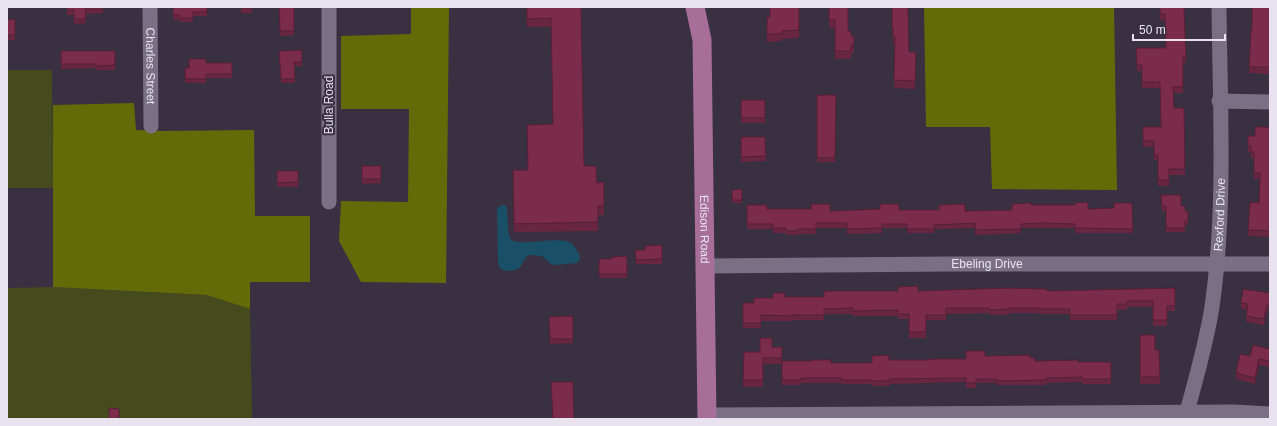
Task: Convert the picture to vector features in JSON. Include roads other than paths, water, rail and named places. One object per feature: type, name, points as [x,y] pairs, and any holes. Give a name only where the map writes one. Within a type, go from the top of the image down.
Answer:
[{"type":"main road","name":"Edison Road","points":[[695,7],[702,40]]},
{"type":"main road","name":"Edison Road","points":[[707,417],[702,40],[708,7]]},
{"type":"street","name":"Charles Street","points":[[150,7],[151,126]]},
{"type":"street","name":"Bulla Road","points":[[329,202],[330,7]]},
{"type":"street","name":"Rexford Drive","points":[[1186,416],[1210,316],[1217,263],[1221,197],[1219,7]]},
{"type":"street","points":[[1220,101],[1270,102]]},
{"type":"street","name":"Ebeling Drive","points":[[705,266],[1270,264]]},
{"type":"street","points":[[707,417],[1186,416],[1234,412],[1270,414]]},
{"type":"water","points":[[502,205],[507,207],[508,231],[511,240],[517,242],[550,240],[565,241],[573,245],[579,254],[580,259],[577,263],[555,265],[551,264],[542,256],[528,255],[519,268],[509,271],[502,269],[498,262],[497,208]]}]
